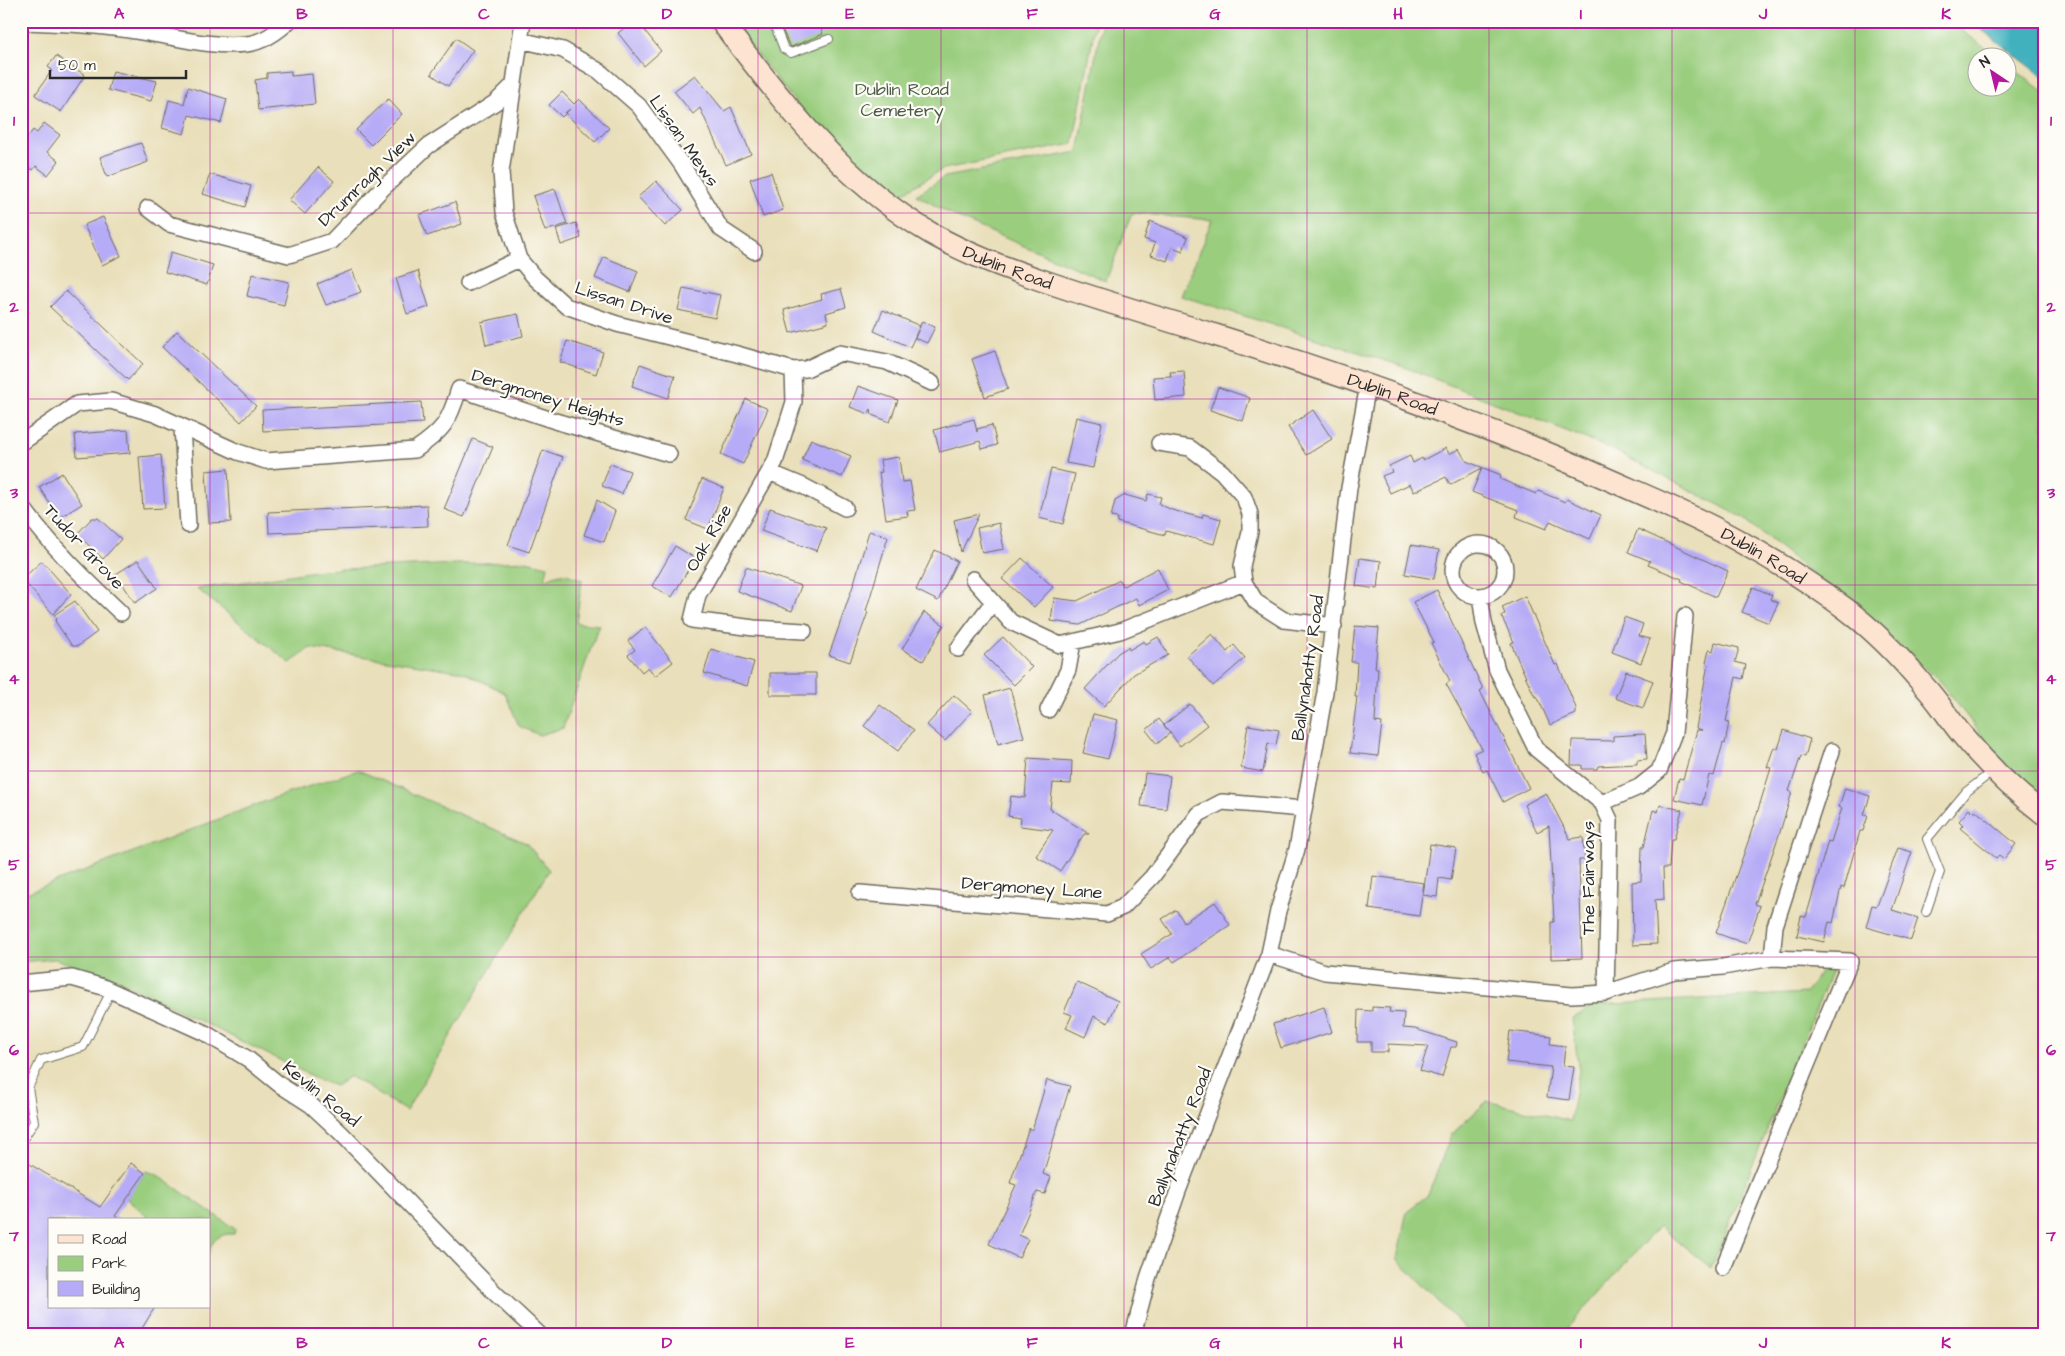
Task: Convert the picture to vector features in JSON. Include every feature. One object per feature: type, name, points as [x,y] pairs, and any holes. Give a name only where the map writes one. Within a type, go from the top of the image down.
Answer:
[{"type":"street","points":[[21,22],[72,24],[137,31],[199,43],[247,44],[267,38],[289,21]]},
{"type":"street","name":"Lissan Drive","points":[[523,21],[501,172],[504,212],[519,259],[535,278],[566,306],[617,324],[793,370]]},
{"type":"street","name":"Dublin Road","points":[[726,28],[814,138],[850,174],[890,206],[929,233],[977,258],[1088,296],[1217,335],[1368,385],[1532,446],[1684,513],[1738,540],[1848,611],[1894,652],[1926,687],[1961,734],[1993,771],[2014,791],[2044,814]]},
{"type":"street","name":"Lissan Mews","points":[[520,40],[563,50],[599,71],[638,106],[682,165],[721,228],[754,251]]},
{"type":"street","name":"Drumragh View","points":[[148,208],[169,224],[289,255],[332,241],[380,191],[428,146],[496,102],[513,85]]},
{"type":"street","points":[[468,283],[519,259]]},
{"type":"street","points":[[793,370],[806,369],[840,353],[888,362],[932,383]]},
{"type":"street","name":"Oak Rise","points":[[793,370],[794,402],[775,462],[698,595],[692,620],[754,628],[804,631]]},
{"type":"street","name":"Ballynahatty Road","points":[[1132,1335],[1148,1278],[1178,1191],[1269,954],[1278,911],[1296,849],[1326,692],[1349,488],[1368,385]]},
{"type":"street","name":"Dergmoney Heights","points":[[21,443],[77,404],[111,401],[155,414],[238,452],[266,461],[416,450],[436,436],[450,418],[459,389],[555,421],[669,454]]},
{"type":"street","points":[[182,427],[188,524]]},
{"type":"street","points":[[1159,443],[1190,448],[1222,472],[1244,497],[1250,514],[1250,532],[1242,566],[1244,582],[1256,602],[1284,620],[1334,626]]},
{"type":"street","points":[[769,472],[803,486],[845,508]]},
{"type":"street","name":"Tudor Grove","points":[[21,505],[38,529],[79,573],[121,613]]},
{"type":"street","points":[[972,579],[1011,622],[1060,645],[1120,631],[1244,582]]},
{"type":"street","name":"The Fairways","points":[[1480,596],[1484,623],[1497,670],[1536,749],[1602,803],[1610,820],[1606,993]]},
{"type":"street","points":[[958,648],[993,602]]},
{"type":"street","points":[[1602,803],[1639,787],[1659,771],[1674,733],[1685,616]]},
{"type":"street","points":[[1048,710],[1068,670],[1073,642]]},
{"type":"street","points":[[1772,958],[1775,926],[1832,751]]},
{"type":"street","name":"Dergmoney Lane","points":[[860,893],[1108,914],[1123,907],[1152,878],[1199,814],[1222,802],[1304,809]]},
{"type":"street","points":[[1269,954],[1330,972],[1572,995],[1606,993],[1674,971],[1723,967],[1772,958],[1850,961],[1723,1268]]},
{"type":"street","name":"Kevlin Road","points":[[21,983],[72,978],[111,991],[205,1033],[248,1059],[280,1085],[311,1105],[341,1133],[496,1294],[540,1335]]},
{"type":"lane","points":[[726,28],[753,21]]},
{"type":"lane","points":[[773,21],[784,49],[791,54],[829,39]]},
{"type":"lane","points":[[1926,912],[1940,872],[1927,839],[1966,792],[1993,771]]},
{"type":"lane","points":[[21,1142],[34,1122],[28,1088],[41,1060],[83,1047],[111,991]]},
{"type":"green space","name":"Dublin Road Cemetery","points":[[732,21],[1096,21],[1073,144],[943,169],[896,197],[839,150],[823,133],[791,97]]},
{"type":"green space","points":[[1102,21],[1949,21],[1986,48],[1968,48],[1968,98],[2018,98],[2018,72],[2044,92],[2044,799],[2025,785],[1999,757],[1940,682],[1884,632],[1742,517],[1609,448],[1402,366],[1181,296],[1212,220],[1132,213],[1106,281],[958,218],[916,195],[945,177],[1078,152]]},
{"type":"green space","points":[[526,561],[548,566],[545,580],[564,574],[582,580],[576,623],[599,625],[563,728],[539,735],[519,726],[505,693],[464,672],[310,648],[290,663],[197,589],[322,570]]},
{"type":"green space","points":[[358,770],[526,843],[549,870],[406,1111],[350,1076],[335,1086],[322,1081],[115,979],[55,959],[21,962],[21,895],[274,798]]},
{"type":"green space","points":[[1824,967],[1832,970],[1711,1268],[1659,1226],[1561,1335],[1471,1335],[1397,1259],[1407,1211],[1428,1195],[1451,1135],[1487,1101],[1570,1121],[1579,1071],[1572,1019],[1595,1005],[1806,993]]},
{"type":"green space","points":[[146,1171],[156,1174],[235,1229],[234,1234],[220,1236],[210,1248],[210,1218],[149,1218],[127,1198]]},
{"type":"water","points":[[1970,21],[2044,21],[2044,77],[2018,57],[2018,48],[2006,48]]},
{"type":"building","points":[[633,21],[637,21],[661,51],[644,66],[618,33]]},
{"type":"building","points":[[803,21],[818,21],[823,34],[791,47],[782,29]]},
{"type":"building","points":[[456,38],[473,50],[448,86],[431,74]]},
{"type":"building","points":[[56,56],[85,75],[61,112],[35,95],[52,70],[48,67]]},
{"type":"building","points":[[113,71],[157,81],[151,101],[108,90]]},
{"type":"building","points":[[291,71],[291,76],[312,74],[315,104],[258,110],[255,80],[267,78],[267,73]]},
{"type":"building","points":[[695,75],[724,111],[731,107],[751,154],[726,165],[700,108],[693,114],[674,91]]},
{"type":"building","points":[[188,87],[227,99],[221,123],[189,115],[184,134],[162,128],[169,100],[184,104]]},
{"type":"building","points":[[562,92],[574,104],[579,99],[609,128],[595,142],[566,113],[562,117],[549,105]]},
{"type":"building","points":[[388,99],[402,114],[371,145],[356,130]]},
{"type":"building","points":[[44,123],[60,135],[47,152],[59,161],[48,175],[36,166],[33,170],[21,162],[21,146],[33,130],[37,133]]},
{"type":"building","points":[[141,143],[148,162],[107,177],[100,157]]},
{"type":"building","points":[[318,167],[334,181],[305,214],[289,200]]},
{"type":"building","points":[[771,172],[783,210],[763,217],[750,179]]},
{"type":"building","points":[[210,174],[251,186],[245,207],[203,194]]},
{"type":"building","points":[[656,181],[683,210],[665,226],[638,197]]},
{"type":"building","points":[[555,189],[567,224],[545,231],[533,196]]},
{"type":"building","points":[[455,202],[462,224],[427,236],[419,215]]},
{"type":"building","points":[[103,217],[121,256],[102,265],[84,225]]},
{"type":"building","points":[[1150,221],[1188,237],[1183,251],[1172,247],[1167,261],[1151,255],[1155,243],[1144,239]]},
{"type":"building","points":[[576,223],[581,238],[561,245],[556,229]]},
{"type":"building","points":[[171,252],[213,265],[207,285],[165,272]]},
{"type":"building","points":[[604,257],[638,271],[630,292],[595,278]]},
{"type":"building","points":[[352,270],[361,292],[326,305],[317,284]]},
{"type":"building","points":[[418,271],[429,307],[407,314],[396,278]]},
{"type":"building","points":[[252,274],[289,282],[284,305],[247,296]]},
{"type":"building","points":[[683,288],[720,295],[715,318],[678,310]]},
{"type":"building","points":[[841,289],[846,307],[826,313],[828,323],[790,333],[784,310],[822,299],[821,294]]},
{"type":"building","points":[[66,291],[143,364],[128,380],[50,307]]},
{"type":"building","points":[[883,310],[920,326],[910,347],[874,331]]},
{"type":"building","points":[[518,314],[523,336],[486,345],[481,322]]},
{"type":"building","points":[[922,321],[935,327],[927,343],[915,338]]},
{"type":"building","points":[[177,331],[256,406],[241,422],[162,347]]},
{"type":"building","points":[[567,341],[603,352],[596,374],[560,362]]},
{"type":"building","points":[[995,351],[1008,389],[985,397],[972,359]]},
{"type":"building","points":[[640,364],[675,376],[668,398],[632,386]]},
{"type":"building","points":[[1184,371],[1186,397],[1155,400],[1153,377],[1171,376],[1170,372]]},
{"type":"building","points":[[858,386],[898,400],[890,422],[872,415],[871,409],[869,414],[850,407]]},
{"type":"building","points":[[1218,387],[1250,398],[1243,421],[1210,410]]},
{"type":"building","points":[[746,399],[768,409],[743,464],[721,454]]},
{"type":"building","points":[[421,402],[423,423],[263,431],[262,410]]},
{"type":"building","points":[[1313,410],[1332,439],[1306,455],[1288,427]]},
{"type":"building","points":[[1076,417],[1102,423],[1093,468],[1066,463]]},
{"type":"building","points":[[974,419],[977,432],[977,429],[992,425],[997,445],[982,449],[980,441],[940,452],[934,430]]},
{"type":"building","points":[[128,430],[130,453],[77,457],[75,434]]},
{"type":"building","points":[[473,439],[493,447],[464,517],[444,509]]},
{"type":"building","points":[[811,439],[851,456],[842,477],[802,460]]},
{"type":"building","points":[[1446,448],[1449,454],[1459,449],[1466,461],[1501,475],[1500,479],[1536,494],[1538,491],[1565,502],[1567,499],[1601,515],[1590,539],[1550,521],[1546,529],[1516,517],[1518,510],[1472,492],[1482,468],[1450,485],[1446,477],[1414,492],[1410,484],[1390,493],[1382,476],[1392,472],[1389,466],[1410,456],[1413,463],[1422,458],[1423,460]]},
{"type":"building","points":[[543,450],[563,457],[529,552],[508,545]]},
{"type":"building","points":[[161,455],[165,508],[143,509],[139,457]]},
{"type":"building","points":[[899,457],[902,482],[910,481],[915,510],[907,511],[908,516],[886,519],[879,473],[882,472],[880,460]]},
{"type":"building","points":[[610,464],[630,471],[622,494],[602,486]]},
{"type":"building","points":[[228,469],[231,522],[209,523],[206,471]]},
{"type":"building","points":[[1051,469],[1075,474],[1063,524],[1039,518]]},
{"type":"building","points":[[62,473],[82,504],[59,518],[39,487]]},
{"type":"building","points":[[702,479],[724,488],[708,529],[686,520]]},
{"type":"building","points":[[1148,494],[1161,497],[1159,504],[1172,510],[1202,518],[1203,514],[1221,519],[1214,544],[1166,531],[1165,535],[1117,522],[1118,518],[1111,517],[1115,501],[1125,495],[1146,501]]},
{"type":"building","points":[[597,500],[615,511],[604,542],[584,535]]},
{"type":"building","points":[[427,505],[428,526],[269,533],[268,512]]},
{"type":"building","points":[[770,508],[826,528],[817,551],[761,531]]},
{"type":"building","points":[[979,514],[961,552],[954,520]]},
{"type":"building","points":[[92,518],[98,518],[121,539],[103,559],[77,534]]},
{"type":"building","points":[[999,523],[1004,549],[982,553],[977,528]]},
{"type":"building","points":[[1638,529],[1728,571],[1716,597],[1681,581],[1682,579],[1648,565],[1650,561],[1628,552]]},
{"type":"building","points":[[869,531],[888,537],[866,611],[868,612],[850,662],[829,655],[854,583]]},
{"type":"building","points":[[1411,545],[1439,550],[1434,579],[1405,574]]},
{"type":"building","points":[[675,546],[695,558],[672,597],[652,586]]},
{"type":"building","points":[[935,550],[957,561],[938,601],[916,590]]},
{"type":"building","points":[[1022,558],[1053,587],[1034,607],[1002,579]]},
{"type":"building","points":[[1360,558],[1381,561],[1378,589],[1356,586]]},
{"type":"building","points":[[138,560],[157,588],[135,603],[116,574]]},
{"type":"building","points":[[42,561],[71,594],[53,614],[22,579]]},
{"type":"building","points":[[746,567],[801,586],[792,611],[737,591]]},
{"type":"building","points":[[1158,568],[1168,590],[1139,605],[1136,598],[1080,625],[1051,621],[1054,598],[1077,601],[1120,580],[1123,586]]},
{"type":"building","points":[[1753,587],[1772,595],[1770,599],[1778,603],[1769,623],[1742,612]]},
{"type":"building","points":[[1437,590],[1483,689],[1480,691],[1529,788],[1503,802],[1487,770],[1483,772],[1474,753],[1482,749],[1446,684],[1450,681],[1431,643],[1434,642],[1413,602]]},
{"type":"building","points":[[1525,596],[1555,665],[1558,664],[1576,708],[1576,714],[1550,725],[1519,662],[1511,643],[1514,642],[1501,616],[1505,614],[1502,607]]},
{"type":"building","points":[[75,601],[97,632],[78,646],[72,646],[55,621],[57,619],[54,615]]},
{"type":"building","points":[[924,612],[944,625],[923,661],[902,649]]},
{"type":"building","points":[[1624,617],[1643,624],[1639,636],[1650,639],[1641,663],[1612,652]]},
{"type":"building","points":[[1355,626],[1379,628],[1375,668],[1378,668],[1375,722],[1382,723],[1378,756],[1350,753],[1357,697],[1355,697],[1357,662],[1351,662]]},
{"type":"building","points":[[645,627],[673,662],[655,676],[648,667],[642,672],[628,655],[635,650],[628,641]]},
{"type":"building","points":[[1212,634],[1227,652],[1234,645],[1245,658],[1213,686],[1187,656]]},
{"type":"building","points":[[1003,637],[1032,667],[1014,685],[984,655]]},
{"type":"building","points":[[1158,637],[1168,655],[1134,674],[1104,706],[1085,689],[1118,653],[1128,647],[1129,650],[1144,641],[1146,644]]},
{"type":"building","points":[[1715,642],[1739,648],[1735,662],[1746,665],[1743,679],[1736,677],[1726,721],[1729,722],[1725,744],[1723,743],[1714,776],[1709,775],[1702,805],[1674,799],[1679,778],[1683,779],[1697,730],[1702,730],[1696,728],[1708,664],[1706,663],[1709,650],[1713,651]]},
{"type":"building","points":[[711,649],[754,662],[747,686],[704,673]]},
{"type":"building","points":[[1626,671],[1653,681],[1643,708],[1615,698]]},
{"type":"building","points":[[770,673],[816,673],[816,695],[770,695]]},
{"type":"building","points":[[1010,688],[1024,737],[998,744],[985,695]]},
{"type":"building","points":[[954,695],[972,711],[945,741],[927,725]]},
{"type":"building","points":[[1190,704],[1207,725],[1180,746],[1164,725]]},
{"type":"building","points":[[880,705],[914,730],[898,751],[864,726]]},
{"type":"building","points":[[1093,714],[1118,720],[1108,759],[1083,753]]},
{"type":"building","points":[[1159,719],[1170,733],[1157,744],[1146,730]]},
{"type":"building","points":[[1248,725],[1279,730],[1276,745],[1268,743],[1263,772],[1241,768]]},
{"type":"building","points":[[1784,730],[1810,739],[1805,757],[1801,756],[1789,791],[1792,792],[1755,904],[1760,906],[1747,944],[1716,933],[1749,839],[1771,768],[1767,767],[1774,747],[1778,749]]},
{"type":"building","points":[[1645,734],[1647,759],[1637,760],[1637,764],[1598,766],[1597,769],[1582,769],[1582,765],[1571,765],[1572,740],[1613,741],[1613,736]]},
{"type":"building","points":[[1028,758],[1072,761],[1071,784],[1053,783],[1050,809],[1089,834],[1084,834],[1060,871],[1036,856],[1053,830],[1020,826],[1021,818],[1008,816],[1011,796],[1025,798]]},
{"type":"building","points":[[1145,773],[1170,776],[1166,809],[1141,806]]},
{"type":"building","points":[[1845,788],[1870,796],[1864,815],[1868,816],[1863,831],[1860,831],[1844,888],[1841,887],[1833,923],[1829,922],[1824,942],[1797,936],[1801,916],[1806,917],[1828,841],[1831,842],[1842,808],[1839,807]]},
{"type":"building","points":[[1546,793],[1570,839],[1583,837],[1585,860],[1579,860],[1582,958],[1551,959],[1551,922],[1554,922],[1549,826],[1537,832],[1524,805]]},
{"type":"building","points":[[1660,805],[1682,810],[1674,839],[1671,839],[1669,868],[1663,868],[1664,899],[1655,900],[1657,944],[1633,945],[1632,882],[1641,881],[1642,847],[1644,847],[1653,810],[1658,812]]},
{"type":"building","points":[[1969,809],[1973,813],[1975,810],[2016,844],[2004,859],[1999,855],[1996,858],[1960,828],[1963,825],[1959,821]]},
{"type":"building","points":[[1430,844],[1456,848],[1451,880],[1439,878],[1437,897],[1423,895]]},
{"type":"building","points":[[1898,848],[1912,852],[1892,910],[1918,918],[1911,940],[1866,927],[1872,905],[1877,906]]},
{"type":"building","points":[[1373,876],[1424,883],[1419,916],[1369,909]]},
{"type":"building","points":[[1215,902],[1230,925],[1174,962],[1170,957],[1151,969],[1141,954],[1172,934],[1162,919],[1176,910],[1184,922]]},
{"type":"building","points":[[1077,982],[1118,1001],[1108,1023],[1094,1016],[1085,1037],[1066,1028],[1072,1015],[1064,1012]]},
{"type":"building","points":[[1324,1007],[1332,1032],[1281,1048],[1273,1024]]},
{"type":"building","points":[[1372,1007],[1390,1008],[1389,1012],[1404,1013],[1403,1028],[1415,1029],[1457,1042],[1456,1047],[1451,1047],[1442,1077],[1420,1071],[1428,1046],[1388,1044],[1388,1052],[1371,1052],[1371,1042],[1357,1042],[1358,1010],[1372,1011]]},
{"type":"building","points":[[1510,1031],[1551,1036],[1550,1044],[1565,1046],[1563,1066],[1574,1067],[1569,1100],[1547,1097],[1551,1067],[1506,1062]]},
{"type":"building","points":[[1047,1080],[1070,1086],[1043,1174],[1051,1177],[1045,1194],[1037,1192],[1019,1235],[1028,1239],[1019,1258],[989,1244],[1016,1185],[1010,1183],[1029,1128],[1032,1130]]},
{"type":"building","points":[[28,1163],[100,1207],[131,1163],[145,1173],[115,1216],[118,1218],[48,1218],[48,1308],[154,1308],[138,1335],[21,1335],[21,1174]]}]
